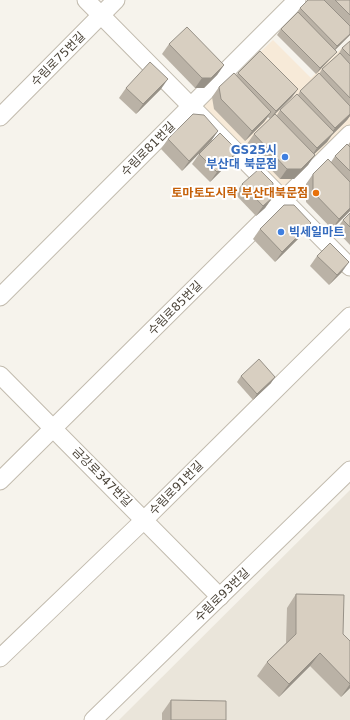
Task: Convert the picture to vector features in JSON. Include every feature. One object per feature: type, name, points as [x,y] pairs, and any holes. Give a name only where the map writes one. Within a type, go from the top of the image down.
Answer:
[{"type":"street","points":[[86,0],[350,267]]},
{"type":"street","name":"수림로75번길","points":[[0,117],[116,0]]},
{"type":"street","name":"수림로81번길","points":[[0,297],[297,0]]},
{"type":"street","name":"수림로85번길","points":[[0,481],[350,134]]},
{"type":"street","name":"수림로91번길","points":[[0,658],[144,520],[350,316]]},
{"type":"street","name":"금강로347번길","points":[[0,375],[220,596]]},
{"type":"street","name":"수림로93번길","points":[[93,720],[350,470]]},
{"type":"shaded area","points":[[273,40],[311,78],[350,40],[350,128],[285,194],[199,107],[227,78],[269,120],[295,94],[257,55]]},
{"type":"shaded area","points":[[350,490],[350,720],[119,720]]},
{"type":"building","points":[[308,0],[324,0],[350,26],[350,34],[337,46],[300,8]]},
{"type":"building","points":[[335,0],[350,0],[350,15]]},
{"type":"building","points":[[298,12],[337,52],[320,68],[281,29]]},
{"type":"building","points":[[187,27],[224,65],[211,78],[202,78],[169,44]]},
{"type":"building","points":[[350,41],[350,56],[342,48]]},
{"type":"building","points":[[260,51],[298,89],[276,111],[238,73]]},
{"type":"building","points":[[340,53],[350,64],[350,98],[322,69]]},
{"type":"building","points":[[150,62],[168,79],[143,104],[126,88]]},
{"type":"building","points":[[234,73],[271,112],[252,131],[221,99],[219,87]]},
{"type":"building","points":[[319,73],[350,106],[350,114],[335,128],[300,91]]},
{"type":"building","points":[[297,94],[334,132],[317,148],[280,110]]},
{"type":"building","points":[[193,114],[204,115],[218,131],[189,161],[168,139]]},
{"type":"building","points":[[275,114],[315,155],[301,169],[287,169],[254,134]]},
{"type":"building","points":[[220,133],[238,151],[217,172],[199,154]]},
{"type":"building","points":[[347,144],[350,147],[350,171],[335,156]]},
{"type":"building","points":[[328,159],[350,182],[350,208],[339,219],[313,192],[313,174]]},
{"type":"building","points":[[259,169],[273,183],[272,198],[263,206],[242,184]]},
{"type":"building","points":[[284,205],[294,205],[311,223],[282,252],[260,229]]},
{"type":"building","points":[[350,213],[350,227],[343,220]]},
{"type":"building","points":[[330,243],[349,262],[337,275],[317,256]]},
{"type":"building","points":[[259,359],[275,377],[257,394],[241,376]]},
{"type":"building","points":[[296,594],[344,595],[343,634],[350,641],[350,684],[320,653],[289,684],[267,662],[296,634]]},
{"type":"building","points":[[171,700],[226,701],[226,720],[171,720]]},
{"type":"place","name":"GS25시 부산대 북문점","points":[[285,157]]},
{"type":"place","name":"토마토도시락 부산대북문점","points":[[316,193]]},
{"type":"place","name":"빅세일마트","points":[[281,232]]}]
